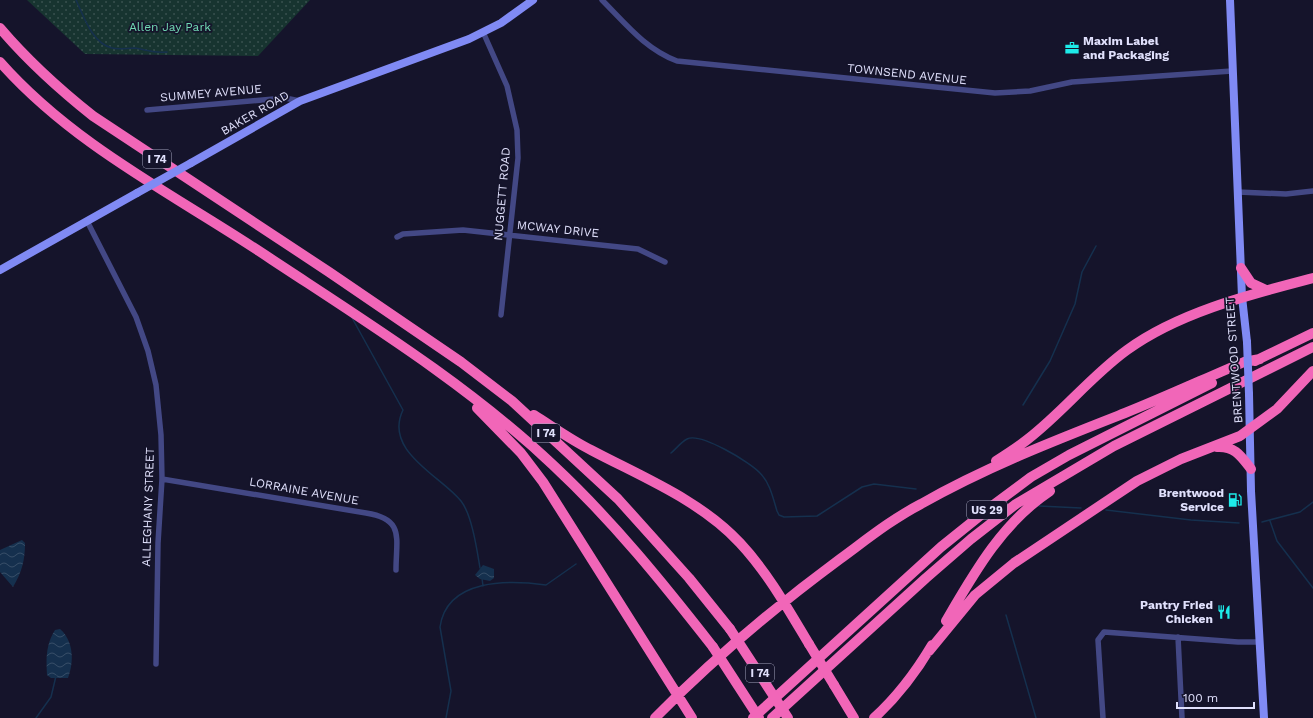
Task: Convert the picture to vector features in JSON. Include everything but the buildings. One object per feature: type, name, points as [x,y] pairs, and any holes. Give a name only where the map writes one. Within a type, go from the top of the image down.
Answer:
[{"type":"highway","name":"I 74","points":[[0,28],[19,50],[62,91],[93,116],[330,272],[461,362],[512,401],[618,498],[689,578],[730,630],[788,718]]},
{"type":"highway","name":"I 74","points":[[0,62],[58,118],[91,143],[269,258],[440,372],[552,464],[614,525],[667,588],[713,647],[759,718]]},
{"type":"highway","points":[[1241,268],[1251,283],[1266,290]]},
{"type":"highway","points":[[962,482],[1029,438],[1090,381],[1128,350],[1165,328],[1242,297],[1313,278]]},
{"type":"highway","name":"US 29","points":[[753,718],[941,547],[1031,477],[1127,424],[1313,334]]},
{"type":"highway","name":"US 29","points":[[772,718],[971,538],[1016,504],[1094,457],[1313,347]]},
{"type":"highway","points":[[655,718],[678,695],[783,601],[881,529],[920,504],[962,482],[1055,440],[1126,412],[1244,362],[1260,359]]},
{"type":"highway","points":[[929,651],[975,595],[1014,562],[1137,481],[1174,463],[1240,436],[1251,429],[1285,402],[1313,371]]},
{"type":"highway","points":[[440,372],[521,453],[543,482],[616,601],[692,718]]},
{"type":"highway","points":[[512,401],[589,449],[680,496],[716,520],[739,542],[762,568],[854,718]]},
{"type":"highway","points":[[1215,447],[1224,446],[1235,450],[1251,469]]},
{"type":"highway","points":[[874,718],[902,690],[929,651],[979,565],[998,540],[1042,496],[1081,469],[1094,457]]},
{"type":"main road","name":"BAKER ROAD","points":[[0,270],[300,101],[426,56],[483,32],[501,23],[533,0]]},
{"type":"main road","name":"BRENTWOOD STREET","points":[[1230,0],[1242,297],[1247,342],[1250,394],[1251,469],[1264,718]]},
{"type":"street","name":"TOWNSEND AVENUE","points":[[602,0],[648,46],[662,55],[677,61],[995,93],[1030,91],[1072,82],[1232,71]]},
{"type":"street","name":"NUGGETT ROAD","points":[[483,32],[507,86],[517,130],[518,158],[501,315]]},
{"type":"street","name":"SUMMEY AVENUE","points":[[147,110],[285,98],[300,101]]},
{"type":"street","points":[[1238,192],[1286,194],[1313,191]]},
{"type":"street","name":"ALLEGHANY STREET","points":[[87,222],[136,317],[148,351],[158,402],[161,435],[162,479],[158,543],[156,664]]},
{"type":"street","name":"MCWAY DRIVE","points":[[398,237],[404,234],[463,230],[638,249],[665,262]]},
{"type":"street","name":"LORRAINE AVENUE","points":[[162,479],[383,517],[391,523],[396,531],[396,570]]},
{"type":"street","points":[[1103,718],[1098,640],[1102,634],[1109,632],[1259,642]]},
{"type":"street","points":[[1178,637],[1182,718]]},
{"type":"green space","name":"Allen Jay Park","points":[[27,0],[310,0],[258,56],[85,54]]},
{"type":"water","points":[[22,540],[25,543],[24,560],[19,576],[13,587],[0,572],[0,550]]},
{"type":"water","points":[[483,565],[494,569],[494,578],[490,581],[480,579],[475,575]]},
{"type":"water","points":[[60,629],[68,639],[72,652],[70,672],[68,678],[51,678],[47,675],[48,646],[55,630]]},
{"type":"waterway","points":[[76,0],[94,35],[105,45],[115,49],[134,48],[154,52],[167,52]]},
{"type":"waterway","points":[[1023,405],[1050,361],[1075,304],[1082,272],[1096,246]]},
{"type":"waterway","points":[[351,316],[403,410],[399,425],[401,438],[407,450],[417,462],[452,492],[465,507],[474,533],[480,568]]},
{"type":"waterway","points":[[671,453],[685,440],[693,438],[725,449],[755,468],[760,473],[771,491],[779,515],[784,517],[817,516],[862,487],[874,484],[916,489]]},
{"type":"waterway","points":[[1262,522],[1300,512],[1313,502]]},
{"type":"waterway","points":[[1039,506],[1081,508]]},
{"type":"waterway","points":[[1106,510],[1191,520],[1239,523]]},
{"type":"waterway","points":[[1270,521],[1277,541],[1313,588]]},
{"type":"waterway","points":[[446,718],[451,691],[440,627],[445,611],[454,599],[467,591],[498,583],[531,583],[546,585],[576,564]]},
{"type":"waterway","points":[[482,578],[483,586]]},
{"type":"waterway","points":[[1006,615],[1036,718]]},
{"type":"waterway","points":[[36,718],[51,697],[56,676]]},
{"type":"place","name":"Maxim Label and Packaging","points":[[1072,48]]},
{"type":"place","name":"Brentwood Service","points":[[1235,500]]},
{"type":"place","name":"Pantry Fried Chicken","points":[[1224,612]]}]
